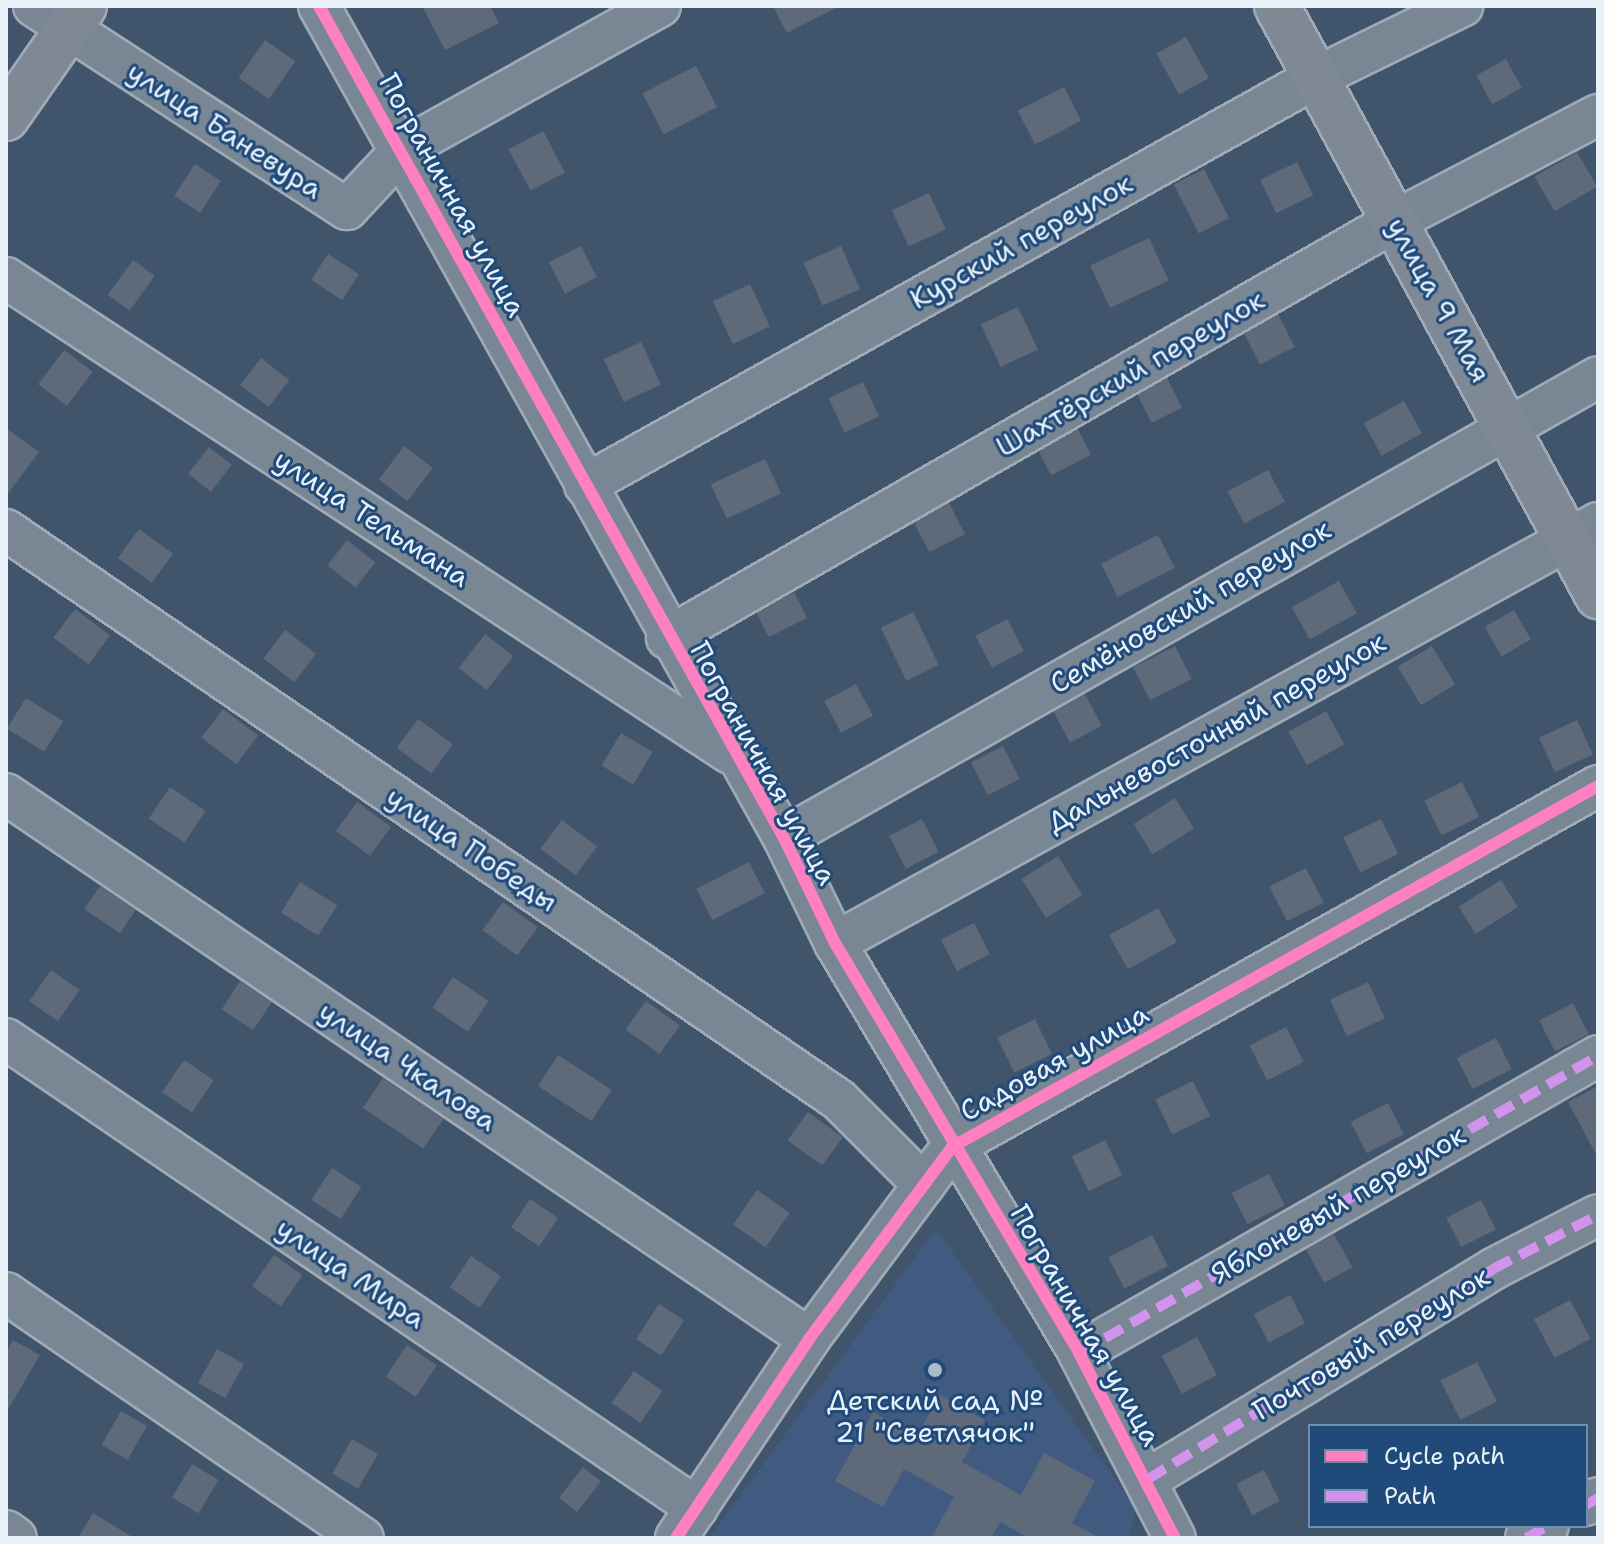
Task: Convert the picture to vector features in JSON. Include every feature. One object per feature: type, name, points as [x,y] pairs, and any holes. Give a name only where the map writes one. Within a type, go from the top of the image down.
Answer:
[{"type":"main road","name":"улица 9 Мая","points":[[1277,6],[1509,423],[1583,530],[1598,596]]},
{"type":"main road","points":[[6,118],[62,14]]},
{"type":"street","name":"Пограничная улица","points":[[319,6],[403,149],[667,638],[784,838],[835,943],[952,1147],[1079,1353],[1148,1479],[1175,1538]]},
{"type":"street","points":[[403,149],[660,6]]},
{"type":"street","name":"Курский переулок","points":[[585,485],[1315,78],[1462,6]]},
{"type":"street","name":"улица Баневура","points":[[62,14],[347,209],[403,149]]},
{"type":"street","name":"Шахтёрский переулок","points":[[667,638],[1395,221],[1598,115]]},
{"type":"street","name":"улица Тельмана","points":[[6,278],[737,757]]},
{"type":"street","name":"Семёновский переулок","points":[[784,838],[1509,423],[1598,377]]},
{"type":"street","name":"улица Победы","points":[[6,530],[839,1100],[924,1185]]},
{"type":"street","name":"Дальневосточный переулок","points":[[835,943],[1583,530]]},
{"type":"street","name":"Садовая улица","points":[[687,1523],[809,1339],[952,1147],[1598,786]]},
{"type":"street","name":"улица Чкалова","points":[[6,794],[809,1339]]},
{"type":"street","name":"улица Мира","points":[[6,1039],[687,1523]]},
{"type":"street","name":"Яблоневый переулок","points":[[1079,1353],[1598,1056]]},
{"type":"street","name":"Почтовый переулок","points":[[1148,1479],[1493,1269],[1598,1215]]},
{"type":"street","points":[[6,1293],[363,1538]]},
{"type":"street","points":[[1526,1538],[1544,1528]]},
{"type":"street","points":[[6,1531],[16,1538]]},
{"type":"shaded area","name":"Детский сад № 21 \"Светлячок\"","points":[[936,1229],[1137,1510],[1128,1538],[709,1538]]},
{"type":"building","points":[[422,6],[490,6],[499,23],[445,50]]},
{"type":"building","points":[[773,6],[840,6],[787,33]]},
{"type":"building","points":[[1186,37],[1209,78],[1179,95],[1156,53]]},
{"type":"building","points":[[265,40],[295,61],[269,99],[239,78]]},
{"type":"building","points":[[1506,59],[1522,88],[1492,104],[1476,75]]},
{"type":"building","points":[[696,66],[717,107],[663,134],[643,93]]},
{"type":"building","points":[[1064,87],[1081,121],[1035,144],[1018,111]]},
{"type":"building","points":[[543,131],[565,172],[531,191],[509,149]]},
{"type":"building","points":[[1577,152],[1597,187],[1555,211],[1535,176]]},
{"type":"building","points":[[1297,162],[1313,195],[1276,213],[1260,180]]},
{"type":"building","points":[[195,164],[221,181],[200,213],[174,196]]},
{"type":"building","points":[[1204,169],[1229,218],[1199,233],[1174,184]]},
{"type":"building","points":[[929,193],[946,229],[909,247],[892,210]]},
{"type":"building","points":[[1149,238],[1169,281],[1110,308],[1090,265]]},
{"type":"building","points":[[581,246],[597,277],[565,294],[549,262]]},
{"type":"building","points":[[841,246],[860,289],[823,306],[804,263]]},
{"type":"building","points":[[328,254],[359,274],[342,300],[311,280]]},
{"type":"building","points":[[133,260],[155,276],[130,311],[108,295]]},
{"type":"building","points":[[750,284],[770,327],[733,344],[713,301]]},
{"type":"building","points":[[1018,307],[1038,350],[1001,367],[981,324]]},
{"type":"building","points":[[1278,314],[1295,347],[1260,365],[1243,332]]},
{"type":"building","points":[[641,342],[661,385],[624,402],[604,359]]},
{"type":"building","points":[[64,350],[93,372],[67,406],[38,384]]},
{"type":"building","points":[[261,358],[289,380],[268,407],[240,385]]},
{"type":"building","points":[[1167,378],[1182,407],[1152,423],[1137,393]]},
{"type":"building","points":[[863,382],[879,416],[845,432],[829,398]]},
{"type":"building","points":[[1404,401],[1422,433],[1382,456],[1364,423]]},
{"type":"building","points":[[6,428],[39,452],[6,496]]},
{"type":"building","points":[[1078,429],[1091,455],[1051,475],[1038,449]]},
{"type":"building","points":[[404,446],[433,468],[407,501],[379,480]]},
{"type":"building","points":[[209,447],[232,465],[211,492],[188,474]]},
{"type":"building","points":[[765,459],[781,493],[727,519],[711,484]]},
{"type":"building","points":[[1268,470],[1285,502],[1244,523],[1227,492]]},
{"type":"building","points":[[949,503],[965,534],[929,552],[913,521]]},
{"type":"building","points":[[139,529],[173,554],[152,583],[118,558]]},
{"type":"building","points":[[1158,535],[1175,568],[1118,597],[1101,564]]},
{"type":"building","points":[[347,540],[375,562],[356,587],[327,565]]},
{"type":"building","points":[[1339,581],[1357,613],[1310,640],[1292,607]]},
{"type":"building","points":[[794,592],[807,618],[769,637],[756,612]]},
{"type":"building","points":[[75,609],[110,635],[88,664],[53,638]]},
{"type":"building","points":[[1514,610],[1531,639],[1502,656],[1485,627]]},
{"type":"building","points":[[913,612],[939,665],[907,681],[881,628]]},
{"type":"building","points":[[1007,619],[1024,651],[992,668],[975,636]]},
{"type":"building","points":[[285,630],[316,653],[294,682],[263,659]]},
{"type":"building","points":[[485,634],[513,656],[487,690],[459,668]]},
{"type":"building","points":[[1175,646],[1192,679],[1150,700],[1133,667]]},
{"type":"building","points":[[1432,646],[1455,685],[1421,705],[1398,667]]},
{"type":"building","points":[[856,684],[873,716],[841,733],[824,701]]},
{"type":"building","points":[[1085,694],[1102,726],[1070,743],[1053,711]]},
{"type":"building","points":[[26,698],[63,721],[44,752],[7,729]]},
{"type":"building","points":[[223,709],[258,735],[236,764],[201,738]]},
{"type":"building","points":[[1326,711],[1344,744],[1307,765],[1288,732]]},
{"type":"building","points":[[418,719],[453,744],[432,773],[397,748]]},
{"type":"building","points":[[1577,720],[1593,754],[1555,772],[1539,738]]},
{"type":"building","points":[[621,733],[653,752],[633,785],[601,766]]},
{"type":"building","points":[[1003,746],[1020,779],[988,795],[971,762]]},
{"type":"building","points":[[1462,782],[1479,817],[1441,835],[1424,800]]},
{"type":"building","points":[[170,787],[206,811],[184,843],[149,819]]},
{"type":"building","points":[[1175,798],[1194,829],[1153,854],[1133,824]]},
{"type":"building","points":[[357,802],[391,827],[370,856],[336,831]]},
{"type":"building","points":[[922,819],[939,852],[906,869],[889,836]]},
{"type":"building","points":[[1381,819],[1398,854],[1360,872],[1343,837]]},
{"type":"building","points":[[562,820],[597,846],[575,875],[540,849]]},
{"type":"building","points":[[1058,856],[1082,895],[1046,918],[1022,879]]},
{"type":"building","points":[[749,862],[765,893],[712,920],[696,889]]},
{"type":"building","points":[[1306,868],[1324,903],[1287,921],[1269,887]]},
{"type":"building","points":[[1501,880],[1518,907],[1476,934],[1459,906]]},
{"type":"building","points":[[300,882],[337,905],[318,936],[281,913]]},
{"type":"building","points":[[100,886],[136,910],[120,933],[84,909]]},
{"type":"building","points":[[503,902],[538,927],[517,956],[482,930]]},
{"type":"building","points":[[1158,908],[1177,942],[1128,969],[1109,935]]},
{"type":"building","points":[[974,923],[990,954],[957,971],[941,940]]},
{"type":"building","points":[[51,970],[80,990],[58,1021],[29,1001]]},
{"type":"building","points":[[453,977],[489,1001],[468,1032],[432,1008]]},
{"type":"building","points":[[240,981],[272,1002],[253,1030],[221,1010]]},
{"type":"building","points":[[1368,982],[1385,1018],[1347,1036],[1330,1000]]},
{"type":"building","points":[[646,1001],[680,1026],[659,1054],[625,1029]]},
{"type":"building","points":[[1573,1003],[1589,1034],[1555,1051],[1539,1020]]},
{"type":"building","points":[[1035,1019],[1052,1054],[1014,1072],[997,1037]]},
{"type":"building","points":[[1286,1027],[1304,1062],[1267,1080],[1249,1046]]},
{"type":"building","points":[[1496,1038],[1512,1069],[1473,1089],[1457,1058]]},
{"type":"building","points":[[558,1055],[612,1090],[592,1121],[538,1086]]},
{"type":"building","points":[[184,1060],[214,1080],[192,1112],[162,1092]]},
{"type":"building","points":[[383,1078],[444,1119],[423,1149],[363,1108]]},
{"type":"building","points":[[1193,1081],[1210,1116],[1172,1134],[1155,1099]]},
{"type":"building","points":[[1598,1086],[1598,1158],[1568,1102]]},
{"type":"building","points":[[1388,1103],[1404,1134],[1366,1153],[1351,1122]]},
{"type":"building","points":[[808,1112],[843,1137],[822,1166],[787,1140]]},
{"type":"building","points":[[1105,1140],[1122,1175],[1089,1191],[1072,1156]]},
{"type":"building","points":[[332,1168],[361,1187],[341,1219],[311,1200]]},
{"type":"building","points":[[1269,1174],[1285,1205],[1247,1224],[1232,1193]]},
{"type":"building","points":[[757,1190],[790,1213],[766,1247],[733,1224]]},
{"type":"building","points":[[530,1199],[558,1218],[539,1246],[511,1227]]},
{"type":"building","points":[[1481,1200],[1496,1229],[1461,1247],[1446,1218]]},
{"type":"building","points":[[1334,1234],[1352,1267],[1324,1283],[1306,1250]]},
{"type":"building","points":[[1152,1235],[1168,1266],[1124,1288],[1108,1257]]},
{"type":"building","points":[[274,1255],[303,1275],[281,1306],[252,1286]]},
{"type":"building","points":[[471,1256],[501,1276],[480,1308],[450,1288]]},
{"type":"building","points":[[1290,1295],[1305,1323],[1269,1343],[1254,1314]]},
{"type":"building","points":[[1570,1300],[1591,1339],[1554,1358],[1534,1319]]},
{"type":"building","points":[[659,1304],[684,1320],[661,1356],[636,1339]]},
{"type":"building","points":[[1197,1337],[1217,1375],[1182,1394],[1162,1356]]},
{"type":"building","points":[[13,1340],[40,1355],[6,1413],[6,1352]]},
{"type":"building","points":[[407,1345],[437,1365],[416,1397],[386,1377]]},
{"type":"building","points":[[217,1349],[244,1364],[225,1398],[198,1383]]},
{"type":"building","points":[[1477,1362],[1497,1401],[1460,1420],[1440,1381]]},
{"type":"building","points":[[634,1371],[663,1391],[640,1423],[612,1403]]},
{"type":"building","points":[[940,1395],[985,1420],[962,1462],[1021,1495],[1044,1453],[1095,1481],[1072,1523],[1100,1538],[1029,1538],[1000,1522],[991,1538],[931,1538],[954,1497],[904,1469],[883,1507],[835,1481],[873,1412],[916,1437]]},
{"type":"building","points":[[121,1411],[147,1426],[127,1460],[102,1445]]},
{"type":"building","points":[[352,1439],[378,1454],[358,1489],[332,1474]]},
{"type":"building","points":[[192,1464],[219,1480],[198,1513],[172,1497]]},
{"type":"building","points":[[583,1467],[601,1481],[577,1512],[559,1498]]},
{"type":"building","points":[[1264,1470],[1280,1501],[1252,1515],[1236,1484]]},
{"type":"building","points":[[93,1513],[134,1538],[78,1538]]},
{"type":"marked path","points":[[1079,1353],[1598,1056]]},
{"type":"marked path","points":[[1148,1479],[1493,1269],[1598,1215]]},
{"type":"marked path","points":[[1588,1504],[1598,1498]]},
{"type":"marked path","points":[[1526,1538],[1544,1528]]},
{"type":"cycle path","points":[[319,6],[784,838],[835,943],[1079,1353],[1175,1538]]},
{"type":"cycle path","points":[[676,1538],[809,1339],[952,1147],[1598,786]]},
{"type":"place","name":"Детский сад № 21 \"Светлячок\"","points":[[935,1370]]}]
